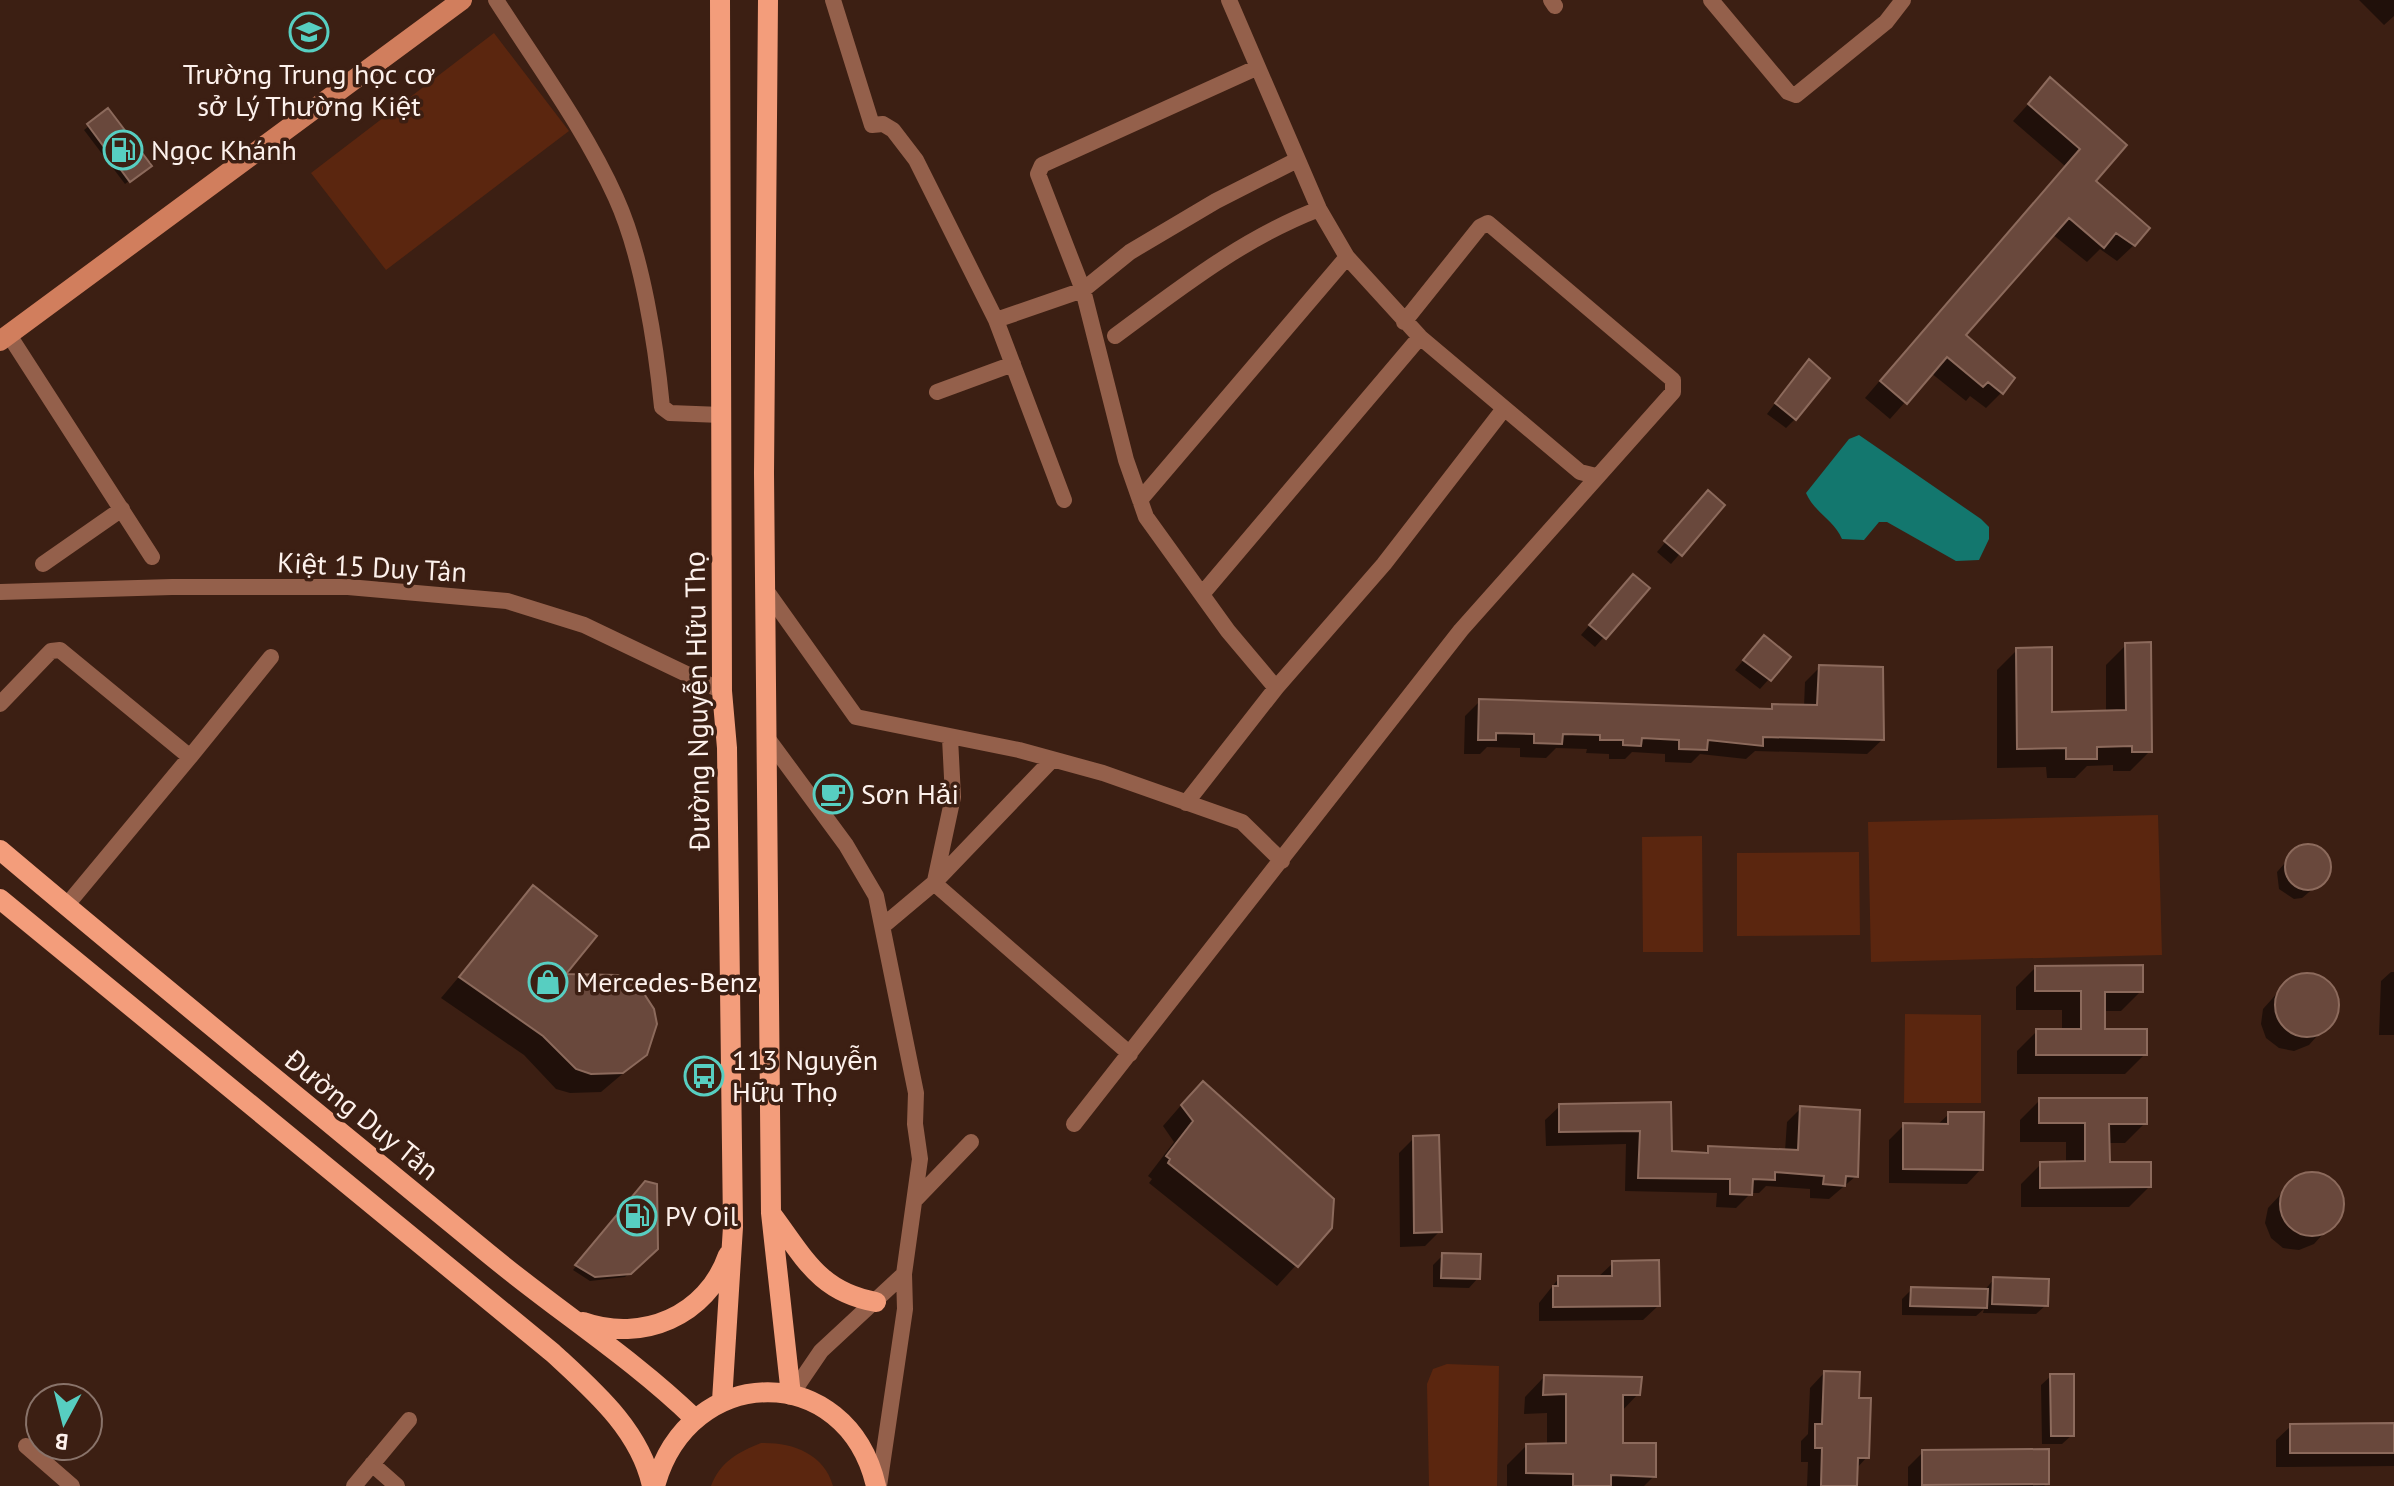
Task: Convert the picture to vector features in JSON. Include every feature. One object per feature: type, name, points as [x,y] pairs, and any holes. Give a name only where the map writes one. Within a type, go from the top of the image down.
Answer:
[{"type":"main road","points":[[5,338],[462,0]]},
{"type":"main road","name":"Đường Nguyễn Hữu Thọ","points":[[720,0],[722,691],[727,748],[733,1227],[722,1401]]},
{"type":"main road","points":[[768,0],[765,735],[771,1213],[791,1395]]},
{"type":"main road","name":"Đường Duy Tân","points":[[0,850],[213,1031],[556,1309],[652,1377],[694,1418]]},
{"type":"main road","points":[[0,899],[553,1353],[628,1431],[640,1450],[654,1486]]},
{"type":"main road","points":[[771,1213],[825,1283],[848,1297],[876,1302]]},
{"type":"main road","points":[[556,1309],[602,1329],[620,1331],[657,1326],[674,1318],[703,1296],[715,1282],[724,1266],[733,1227]]},
{"type":"main road","points":[[654,1486],[675,1438],[694,1418],[722,1401],[748,1394],[791,1395],[816,1404],[848,1429],[871,1465],[878,1486]]},
{"type":"street","points":[[496,0],[579,130],[616,198],[632,243],[662,407],[670,413],[721,415]]},
{"type":"street","points":[[833,0],[872,125],[883,124],[893,130],[916,160],[996,320],[1064,500]]},
{"type":"street","points":[[1229,0],[1319,209],[1347,257],[1420,337],[1580,472],[1596,476]]},
{"type":"street","points":[[1711,0],[1788,92],[1796,95],[1886,22],[1895,3]]},
{"type":"street","points":[[1256,68],[1042,165],[1038,174],[1083,290],[1126,460],[1146,517],[1228,631],[1276,688]]},
{"type":"street","points":[[996,320],[1083,290],[1130,252],[1255,179],[1297,160]]},
{"type":"street","points":[[1115,336],[1208,268],[1274,226],[1319,209]]},
{"type":"street","points":[[1074,1124],[1461,630],[1673,392],[1673,380],[1488,223],[1480,227],[1404,322]]},
{"type":"street","points":[[1140,500],[1347,257]]},
{"type":"street","points":[[1203,593],[1420,337]]},
{"type":"street","points":[[5,338],[152,557]]},
{"type":"street","points":[[937,392],[1013,364]]},
{"type":"street","points":[[1186,803],[1276,688],[1384,564],[1503,410]]},
{"type":"street","points":[[43,564],[122,509]]},
{"type":"street","name":"Kiệt 15 Duy Tân","points":[[0,592],[172,587],[348,587],[507,601],[584,625],[722,691]]},
{"type":"street","points":[[765,589],[856,717],[1019,750],[1103,773],[1242,822],[1282,861]]},
{"type":"street","points":[[0,704],[51,651],[60,650],[190,757]]},
{"type":"street","points":[[66,906],[271,657]]},
{"type":"street","points":[[765,735],[846,845],[876,896],[916,1093],[915,1124],[920,1159],[904,1274],[905,1309],[878,1486]]},
{"type":"street","points":[[934,883],[953,797],[950,738]]},
{"type":"street","points":[[884,925],[934,883],[1051,761]]},
{"type":"street","points":[[934,883],[1130,1054]]},
{"type":"street","points":[[916,1199],[971,1142]]},
{"type":"street","points":[[791,1395],[821,1351],[904,1274]]},
{"type":"street","points":[[354,1486],[409,1420]]},
{"type":"street","points":[[44,1462],[72,1486]]},
{"type":"street","points":[[372,1464],[397,1486]]},
{"type":"shaded area","points":[[494,33],[569,131],[386,270],[311,173]]},
{"type":"shaded area","points":[[2158,815],[2162,955],[1871,962],[1868,822]]},
{"type":"shaded area","points":[[1702,836],[1703,952],[1643,952],[1642,837]]},
{"type":"shaded area","points":[[1859,852],[1860,935],[1737,936],[1737,853]]},
{"type":"shaded area","points":[[1905,1014],[1981,1015],[1981,1103],[1904,1103]]},
{"type":"shaded area","points":[[1447,1364],[1499,1366],[1497,1486],[1429,1486],[1427,1384],[1433,1369]]},
{"type":"shaded area","points":[[761,1443],[795,1447],[805,1452],[822,1465],[833,1486],[711,1486],[719,1470],[731,1459]]},
{"type":"water","points":[[1859,435],[1989,527],[1989,539],[1979,560],[1956,561],[1887,522],[1879,522],[1864,540],[1842,539],[1806,493],[1849,439]]},
{"type":"building","points":[[2050,77],[2127,145],[2096,181],[2150,228],[2135,246],[2116,233],[2104,248],[2069,218],[1966,335],[2015,378],[2003,394],[1988,382],[1983,387],[1947,357],[1907,404],[1880,381],[2080,149],[2028,104]]},
{"type":"building","name":"Ngọc Khánh","points":[[108,108],[152,166],[130,182],[87,124]]},
{"type":"building","points":[[1809,359],[1830,378],[1796,420],[1775,403]]},
{"type":"building","points":[[1708,490],[1725,505],[1682,556],[1664,541]]},
{"type":"building","points":[[1633,574],[1650,588],[1606,639],[1589,625]]},
{"type":"building","points":[[1764,635],[1791,657],[1771,681],[1743,660]]},
{"type":"building","points":[[2151,642],[2152,752],[2132,752],[2132,746],[2097,747],[2097,759],[2066,759],[2066,748],[2017,749],[2016,648],[2052,647],[2052,712],[2126,710],[2125,643]]},
{"type":"building","points":[[1819,665],[1883,667],[1884,740],[1763,737],[1763,746],[1708,740],[1707,750],[1679,749],[1679,740],[1642,738],[1641,746],[1623,745],[1623,740],[1600,740],[1600,735],[1563,734],[1562,744],[1534,743],[1534,734],[1496,733],[1496,740],[1478,740],[1479,699],[1772,709],[1772,704],[1817,705]]},
{"type":"building","points":[[2308,844],[2324,851],[2331,867],[2324,883],[2308,890],[2292,883],[2285,867],[2292,851]]},
{"type":"building","name":"Mercedes-Benz","points":[[533,885],[597,936],[566,974],[618,975],[639,986],[654,1009],[657,1024],[647,1055],[623,1073],[591,1074],[576,1069],[543,1036],[459,977]]},
{"type":"building","points":[[2143,965],[2143,992],[2105,992],[2105,1029],[2147,1029],[2147,1055],[2036,1055],[2036,1029],[2081,1029],[2081,991],[2035,991],[2035,966]]},
{"type":"building","points":[[2307,973],[2325,979],[2333,987],[2339,1005],[2333,1023],[2325,1031],[2307,1037],[2289,1031],[2281,1023],[2275,1005],[2281,987],[2289,979]]},
{"type":"building","points":[[1203,1081],[1334,1199],[1332,1228],[1298,1267],[1168,1163],[1170,1159],[1166,1156],[1193,1121],[1181,1105]]},
{"type":"building","points":[[2039,1098],[2147,1098],[2147,1124],[2109,1124],[2110,1162],[2151,1162],[2151,1187],[2040,1188],[2040,1162],[2085,1161],[2085,1123],[2039,1123]]},
{"type":"building","points":[[1671,1102],[1672,1151],[1708,1153],[1708,1146],[1798,1150],[1800,1106],[1860,1110],[1858,1177],[1846,1176],[1845,1186],[1823,1184],[1824,1176],[1775,1172],[1775,1180],[1753,1179],[1752,1195],[1730,1194],[1730,1179],[1638,1178],[1640,1131],[1559,1132],[1559,1104]]},
{"type":"building","points":[[1948,1112],[1984,1112],[1983,1170],[1903,1169],[1903,1123],[1948,1124]]},
{"type":"building","points":[[1439,1135],[1442,1232],[1414,1233],[1413,1136]]},
{"type":"building","points":[[2312,1172],[2330,1178],[2338,1186],[2344,1204],[2338,1222],[2330,1230],[2312,1236],[2294,1230],[2286,1222],[2280,1204],[2286,1186],[2294,1178]]},
{"type":"building","name":"PV Oil","points":[[645,1181],[657,1184],[658,1249],[631,1274],[595,1277],[575,1265]]},
{"type":"building","points":[[1442,1253],[1481,1254],[1480,1279],[1441,1278]]},
{"type":"building","points":[[1659,1260],[1660,1306],[1553,1307],[1553,1286],[1558,1286],[1558,1276],[1612,1276],[1612,1261]]},
{"type":"building","points":[[1993,1277],[2049,1279],[2048,1306],[1992,1304]]},
{"type":"building","points":[[1911,1287],[1988,1289],[1987,1308],[1910,1306]]},
{"type":"building","points":[[1824,1371],[1860,1372],[1859,1398],[1871,1398],[1869,1458],[1858,1458],[1857,1486],[1821,1486],[1822,1448],[1815,1448],[1815,1424],[1822,1424]]},
{"type":"building","points":[[2050,1374],[2074,1374],[2074,1436],[2051,1436]]},
{"type":"building","points":[[1544,1375],[1642,1377],[1640,1395],[1623,1395],[1623,1443],[1656,1443],[1656,1477],[1611,1475],[1611,1486],[1573,1486],[1573,1474],[1526,1473],[1526,1444],[1566,1443],[1566,1394],[1543,1395]]},
{"type":"building","points":[[2394,1423],[2394,1453],[2290,1453],[2290,1424]]},
{"type":"building","points":[[2049,1449],[2049,1484],[1922,1485],[1922,1450]]},
{"type":"place","name":"Trường Trung học cơ sở Lý Thường Kiệt","points":[[309,32]]},
{"type":"place","name":"Ngọc Khánh","points":[[123,150]]},
{"type":"place","name":"Sơn Hải","points":[[833,794]]},
{"type":"place","name":"Mercedes-Benz","points":[[548,982]]},
{"type":"place","name":"113 Nguyễn Hữu Thọ","points":[[704,1076]]},
{"type":"place","name":"PV Oil","points":[[637,1216]]}]
